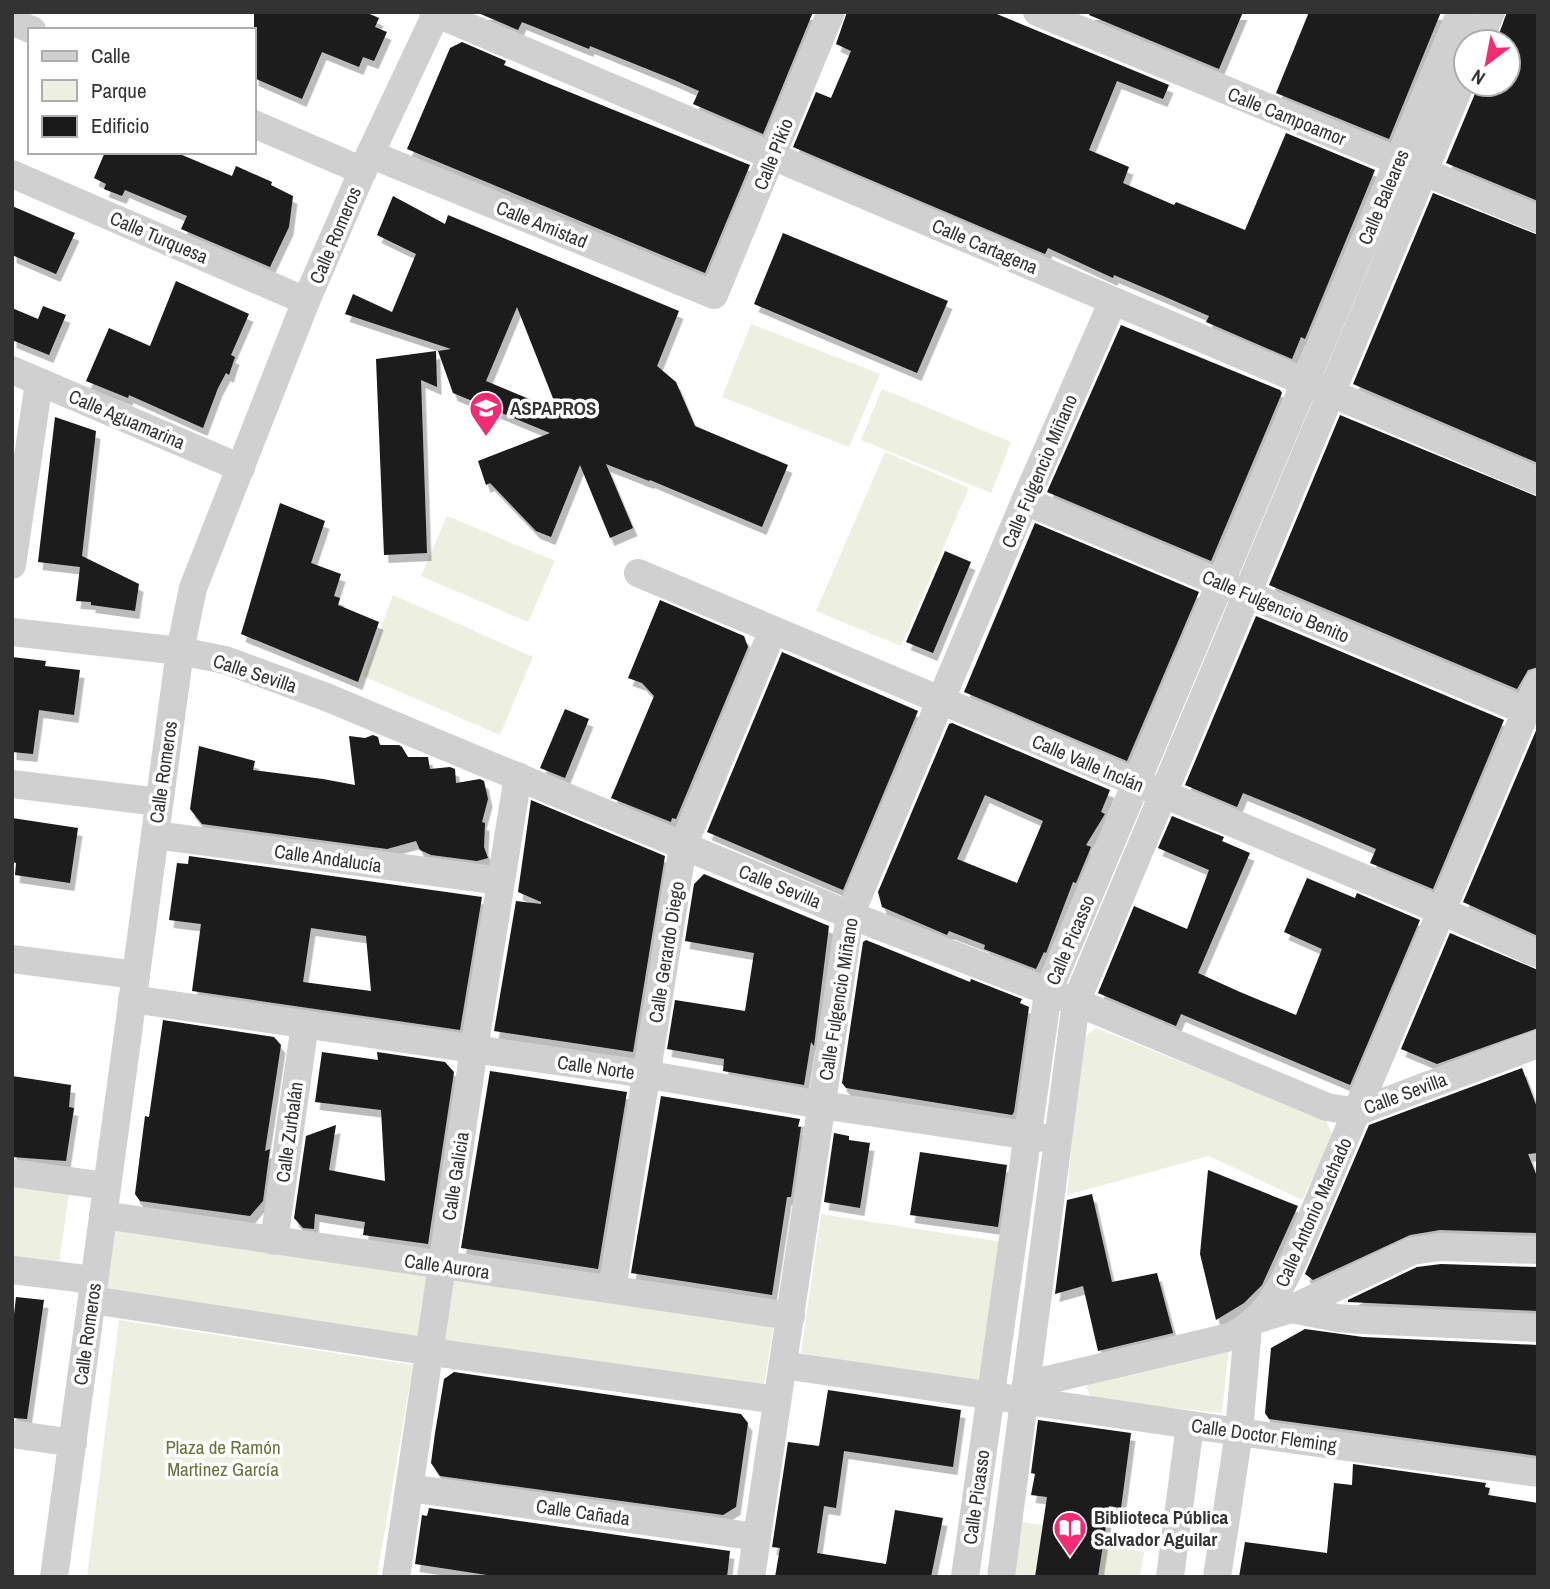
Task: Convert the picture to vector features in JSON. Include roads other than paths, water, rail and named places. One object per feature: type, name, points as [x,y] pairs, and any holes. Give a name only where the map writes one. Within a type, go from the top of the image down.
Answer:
[{"type":"street","name":"Calle Pikio","points":[[714,295],[831,12]]},
{"type":"street","name":"Calle Campoamor","points":[[1037,12],[1067,18],[1538,219]]},
{"type":"street","name":"Calle Baleares","points":[[1305,382],[1461,12]]},
{"type":"street","name":"Calle Cartagena","points":[[435,13],[1538,481]]},
{"type":"street","name":"Calle Romeros","points":[[54,1577],[180,651],[193,588],[306,301],[435,13]]},
{"type":"street","name":"Calle Baleares","points":[[1331,393],[1455,98]]},
{"type":"street","name":"Calle Amistad","points":[[256,125],[366,162],[714,295]]},
{"type":"street","name":"Calle Turquesa","points":[[12,174],[306,301]]},
{"type":"street","name":"Calle Fulgencio Miñano","points":[[751,1577],[850,915],[1113,301]]},
{"type":"street","name":"Calle Aguamarina","points":[[12,370],[241,468]]},
{"type":"street","points":[[12,565],[39,382]]},
{"type":"street","name":"Calle Picasso","points":[[965,1577],[1048,992],[1305,382]]},
{"type":"street","name":"Calle Picasso","points":[[1001,1577],[1076,1002],[1331,393]]},
{"type":"street","name":"Calle Fulgencio Benito","points":[[1026,501],[1526,711]]},
{"type":"street","name":"Calle Valle Inclán","points":[[638,573],[1442,911],[1538,954]]},
{"type":"street","name":"Calle Gerardo Diego","points":[[612,1289],[683,846],[773,630]]},
{"type":"street","name":"Calle Sevilla","points":[[12,632],[180,651],[225,660],[326,697],[850,915],[1076,1002],[1327,1107],[1357,1112],[1538,1044]]},
{"type":"street","name":"Calle Antonio Machado","points":[[1253,1323],[1269,1307],[1285,1279],[1538,683]]},
{"type":"street","name":"Calle Galicia","points":[[396,1577],[474,1049],[518,776]]},
{"type":"street","points":[[12,784],[159,802]]},
{"type":"street","name":"Calle Andalucía","points":[[155,835],[501,881]]},
{"type":"street","name":"Calle Norte","points":[[12,960],[305,1024],[645,1074],[821,1105],[1058,1140]]},
{"type":"street","name":"Calle Zurbalán","points":[[274,1241],[305,1024]]},
{"type":"street","points":[[12,1173],[107,1186]]},
{"type":"street","name":"Calle Aurora","points":[[103,1215],[791,1316]]},
{"type":"street","points":[[1025,1393],[1230,1337],[1253,1323],[1291,1309],[1412,1251],[1440,1247],[1538,1250]]},
{"type":"street","points":[[12,1270],[93,1290],[431,1352],[777,1400]]},
{"type":"street","points":[[1291,1309],[1351,1319],[1538,1328]]},
{"type":"street","points":[[1217,1577],[1253,1323]]},
{"type":"street","points":[[783,1365],[990,1395]]},
{"type":"street","name":"Calle Doctor Fleming","points":[[990,1395],[1025,1393],[1190,1425],[1538,1473]]},
{"type":"street","points":[[1170,1577],[1190,1425]]},
{"type":"street","points":[[12,1434],[73,1443]]},
{"type":"street","name":"Calle Cañada","points":[[409,1488],[757,1537]]},
{"type":"place","name":"ASPAPROS","points":[[486,438]]},
{"type":"place","name":"Biblioteca Pública Salvador Aguilar","points":[[1070,1558]]},
{"type":"park label","name":"Plaza de Ramón Martinez García","points":[[223,1458]]}]
